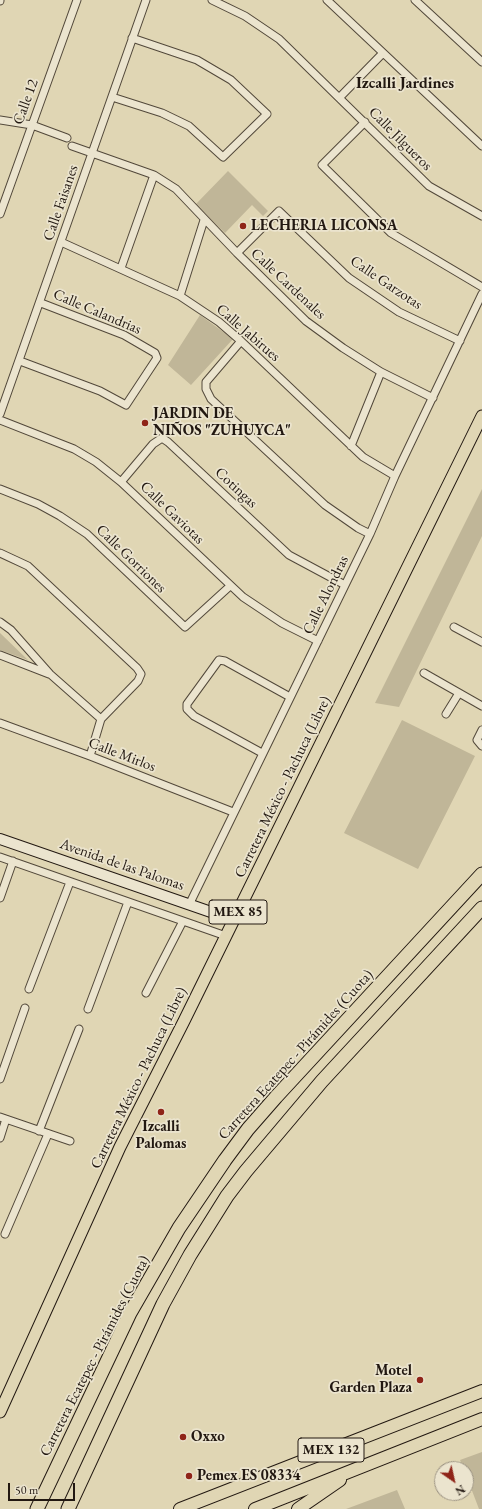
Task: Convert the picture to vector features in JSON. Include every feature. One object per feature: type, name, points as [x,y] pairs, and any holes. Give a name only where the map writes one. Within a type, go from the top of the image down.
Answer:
[{"type":"highway","name":"Carretera Ecatepec - Pirámides (Cuota)","points":[[37,1509],[130,1313],[179,1228],[225,1160],[248,1129],[272,1102],[482,874]]},
{"type":"highway","points":[[68,1509],[163,1304],[190,1255],[227,1196],[246,1171],[322,1081],[482,908]]},
{"type":"highway","name":"MEX 132","points":[[180,1509],[482,1391]]},
{"type":"highway","name":"MEX 132","points":[[255,1509],[482,1419]]},
{"type":"highway","points":[[298,1509],[352,1471]]},
{"type":"highway","points":[[174,1509],[180,1509]]},
{"type":"main road","name":"Carretera México - Pachuca (Libre)","points":[[0,1412],[120,1146],[234,920],[482,416]]},
{"type":"main road","name":"Avenida de las Palomas","points":[[0,839],[234,920]]},
{"type":"street","name":"Calle 12","points":[[0,214],[77,0]]},
{"type":"street","name":"Calle Faisanes","points":[[0,414],[41,303],[91,153],[146,0]]},
{"type":"street","name":"Calle Jilgueros","points":[[212,0],[245,16],[279,39],[340,97],[429,186],[482,216]]},
{"type":"street","points":[[327,0],[482,146]]},
{"type":"street","points":[[415,0],[482,62]]},
{"type":"street","points":[[112,96],[162,113],[189,126],[223,157],[267,114],[231,80],[197,60],[132,38]]},
{"type":"street","points":[[340,97],[383,53]]},
{"type":"street","points":[[0,120],[32,125],[67,138]]},
{"type":"street","points":[[365,122],[322,165],[391,233],[482,287]]},
{"type":"street","name":"Calle Cardenales","points":[[72,146],[154,175],[176,189],[204,220],[306,321],[343,348],[381,372],[432,398]]},
{"type":"street","points":[[121,268],[154,175]]},
{"type":"street","name":"Calle Garzotas","points":[[237,253],[279,211],[349,278],[399,312],[460,341]]},
{"type":"street","points":[[180,296],[204,220]]},
{"type":"street","name":"Calle Jabirues","points":[[62,242],[180,296],[219,322],[241,341],[351,446],[364,457],[395,476]]},
{"type":"street","name":"Calle Alondras","points":[[189,905],[370,534],[395,476],[482,294]]},
{"type":"street","name":"Calle Calandrias","points":[[20,361],[100,391],[126,405],[156,358],[155,353],[124,335],[41,303]]},
{"type":"street","points":[[241,341],[206,382],[206,389],[211,399],[325,505],[358,528],[370,534]]},
{"type":"street","points":[[351,446],[381,372]]},
{"type":"street","name":"Calle Gaviotas","points":[[0,420],[74,449],[96,462],[120,482],[230,586],[264,612],[318,641]]},
{"type":"street","name":"Cotingas","points":[[120,482],[153,444],[162,438],[289,555],[345,585]]},
{"type":"street","name":"Calle Gorriones","points":[[0,489],[38,504],[60,516],[87,534],[185,627],[230,586]]},
{"type":"street","points":[[0,553],[28,566],[137,668],[141,674],[138,681],[101,719],[90,756]]},
{"type":"street","points":[[0,622],[10,630],[50,674],[101,719]]},
{"type":"street","points":[[454,627],[482,642]]},
{"type":"street","points":[[0,655],[50,674]]},
{"type":"street","points":[[262,753],[194,716],[187,709],[187,704],[219,660],[225,661],[290,697]]},
{"type":"street","points":[[424,672],[482,706]]},
{"type":"street","points":[[446,714],[459,693]]},
{"type":"street","name":"Calle Mirlos","points":[[0,723],[234,812]]},
{"type":"street","points":[[482,730],[477,740],[482,746]]},
{"type":"street","points":[[0,857],[226,936]]},
{"type":"street","points":[[0,898],[13,862]]},
{"type":"street","points":[[29,989],[70,882]]},
{"type":"street","points":[[88,1009],[128,902]]},
{"type":"street","points":[[146,993],[183,921]]},
{"type":"street","points":[[0,1079],[25,1008]]},
{"type":"street","points":[[39,1131],[79,1029]]},
{"type":"street","points":[[0,1138],[3,1118],[70,1141]]},
{"type":"street","points":[[5,1234],[48,1134]]},
{"type":"shaded area","points":[[228,171],[268,211],[263,216],[252,205],[225,233],[195,205]]},
{"type":"shaded area","points":[[200,315],[233,339],[191,385],[168,365]]},
{"type":"shaded area","points":[[482,489],[482,536],[399,707],[375,703]]},
{"type":"shaded area","points":[[0,633],[28,660],[0,650]]},
{"type":"shaded area","points":[[402,720],[475,756],[418,869],[344,833]]},
{"type":"shaded area","points":[[482,1452],[482,1509],[479,1509],[474,1496],[474,1461],[460,1460]]},
{"type":"shaded area","points":[[397,1490],[405,1509],[346,1509]]},
{"type":"place","name":"LECHERIA LICONSA","points":[[243,226]]},
{"type":"place","name":"JARDIN DE NIÑOS \"ZUHUYCA\"","points":[[145,423]]},
{"type":"place","name":"Izcalli Palomas","points":[[161,1112]]},
{"type":"place","name":"Motel Garden Plaza","points":[[420,1380]]},
{"type":"place","name":"Oxxo","points":[[183,1437]]},
{"type":"place","name":"Pemex ES 08334","points":[[189,1476]]},
{"type":"district","name":"Izcalli Jardines","points":[[405,84]]}]
